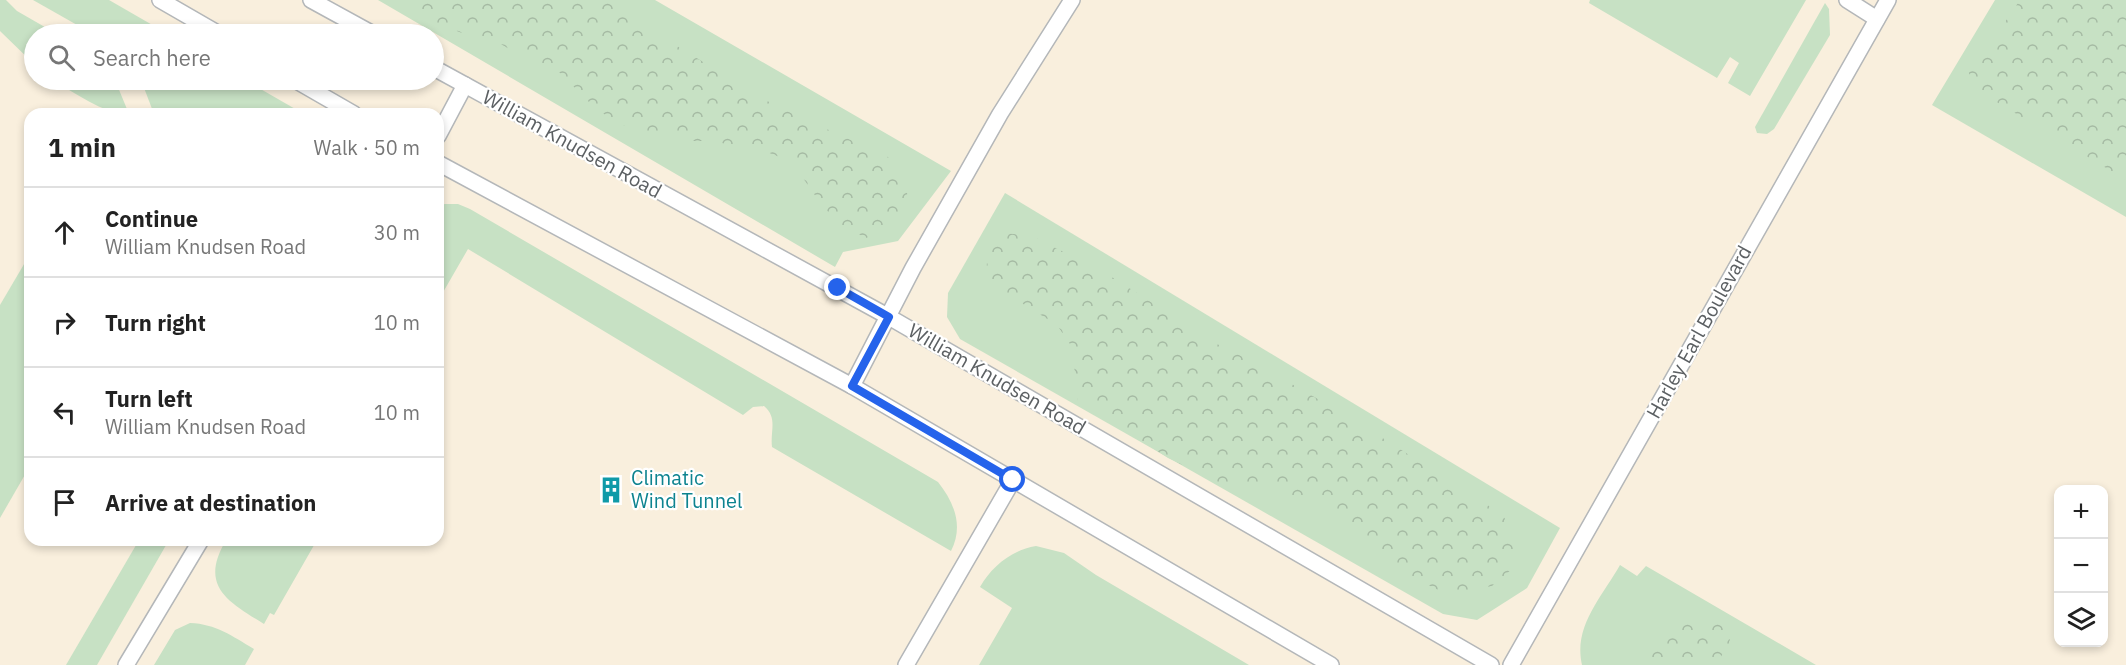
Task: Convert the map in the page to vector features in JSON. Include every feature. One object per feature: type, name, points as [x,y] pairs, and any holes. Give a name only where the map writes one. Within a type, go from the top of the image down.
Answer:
[{"type":"lane","points":[[160,0],[202,24]]},
{"type":"lane","points":[[311,0],[330,7],[357,24]]},
{"type":"lane","points":[[852,386],[913,268],[1000,114],[1072,0]]},
{"type":"lane","points":[[1846,0],[1877,19]]},
{"type":"lane","name":"Harley Earl Boulevard","points":[[1511,665],[1888,0]]},
{"type":"lane","name":"William Knudsen Road","points":[[444,74],[889,317],[1491,665]]},
{"type":"lane","points":[[444,125],[465,86]]},
{"type":"lane","points":[[312,90],[344,108]]},
{"type":"lane","points":[[444,166],[852,386],[1331,665]]},
{"type":"lane","points":[[906,665],[1013,480]]},
{"type":"lane","points":[[126,665],[197,546]]},
{"type":"shaded area","points":[[0,0],[2126,0],[2126,665],[0,665]]},
{"type":"green space","points":[[0,0],[6,0],[17,11],[40,24],[24,24],[24,54],[0,31]]},
{"type":"green space","points":[[33,0],[109,0],[151,24],[75,24]]},
{"type":"green space","points":[[378,0],[655,0],[951,171],[898,241],[843,252],[835,267],[444,39],[444,24],[419,24]]},
{"type":"green space","points":[[404,0],[607,0],[649,29],[774,105],[888,157],[906,178],[908,206],[892,228],[866,238],[842,225],[823,207],[792,162],[767,152],[712,141],[684,141],[656,136],[620,124],[596,109],[559,72],[534,64],[489,37],[462,33],[444,26],[444,24],[436,23]]},
{"type":"green space","points":[[1590,0],[1806,0],[1750,96],[1728,83],[1739,63],[1730,57],[1717,78],[1589,3]]},
{"type":"green space","points":[[1995,0],[2126,0],[2126,217],[1932,105]]},
{"type":"green space","points":[[2020,0],[2126,0],[2126,180],[1970,86],[1968,60],[1990,44]]},
{"type":"green space","points":[[1825,3],[1829,9],[1830,35],[1774,129],[1767,134],[1757,133],[1755,127]]},
{"type":"green space","points":[[69,90],[119,90],[127,108],[104,108]]},
{"type":"green space","points":[[145,90],[262,90],[294,108],[152,108]]},
{"type":"green space","points":[[1005,193],[1560,528],[1527,588],[1477,620],[1443,614],[960,339],[947,317],[948,293]]},
{"type":"green space","points":[[444,204],[458,204],[470,209],[938,482],[953,506],[957,523],[955,542],[951,551],[772,447],[772,420],[764,406],[753,407],[743,415],[468,249],[444,291]]},
{"type":"green space","points":[[1004,233],[1032,236],[1107,274],[1222,347],[1250,360],[1356,421],[1503,515],[1516,541],[1512,569],[1492,586],[1465,591],[1438,590],[1413,577],[1351,521],[1326,507],[1272,488],[1218,482],[1168,458],[1078,401],[1072,347],[1057,325],[985,280],[988,254]]},
{"type":"green space","points":[[24,264],[24,476],[0,518],[0,305]]},
{"type":"green space","points":[[135,546],[166,546],[97,665],[66,665]]},
{"type":"green space","points":[[223,546],[314,546],[274,615],[270,613],[264,624],[239,608],[221,591],[216,581],[215,569]]},
{"type":"green space","points":[[1036,546],[1064,553],[1096,575],[1249,665],[979,665],[1012,608],[980,587],[990,572],[1004,560],[1019,551]]},
{"type":"green space","points":[[1620,565],[1637,576],[1646,566],[1816,665],[1582,665],[1580,651],[1585,625]]},
{"type":"green space","points":[[1693,619],[1719,621],[1731,632],[1729,645],[1715,665],[1635,665],[1635,654],[1673,627]]},
{"type":"green space","points":[[190,623],[216,628],[254,649],[245,665],[154,665],[175,630]]},
{"type":"place","name":"Climatic Wind Tunnel","points":[[611,490]]},
{"type":"route","points":[[838,288],[889,317],[852,386],[1013,480]]}]
